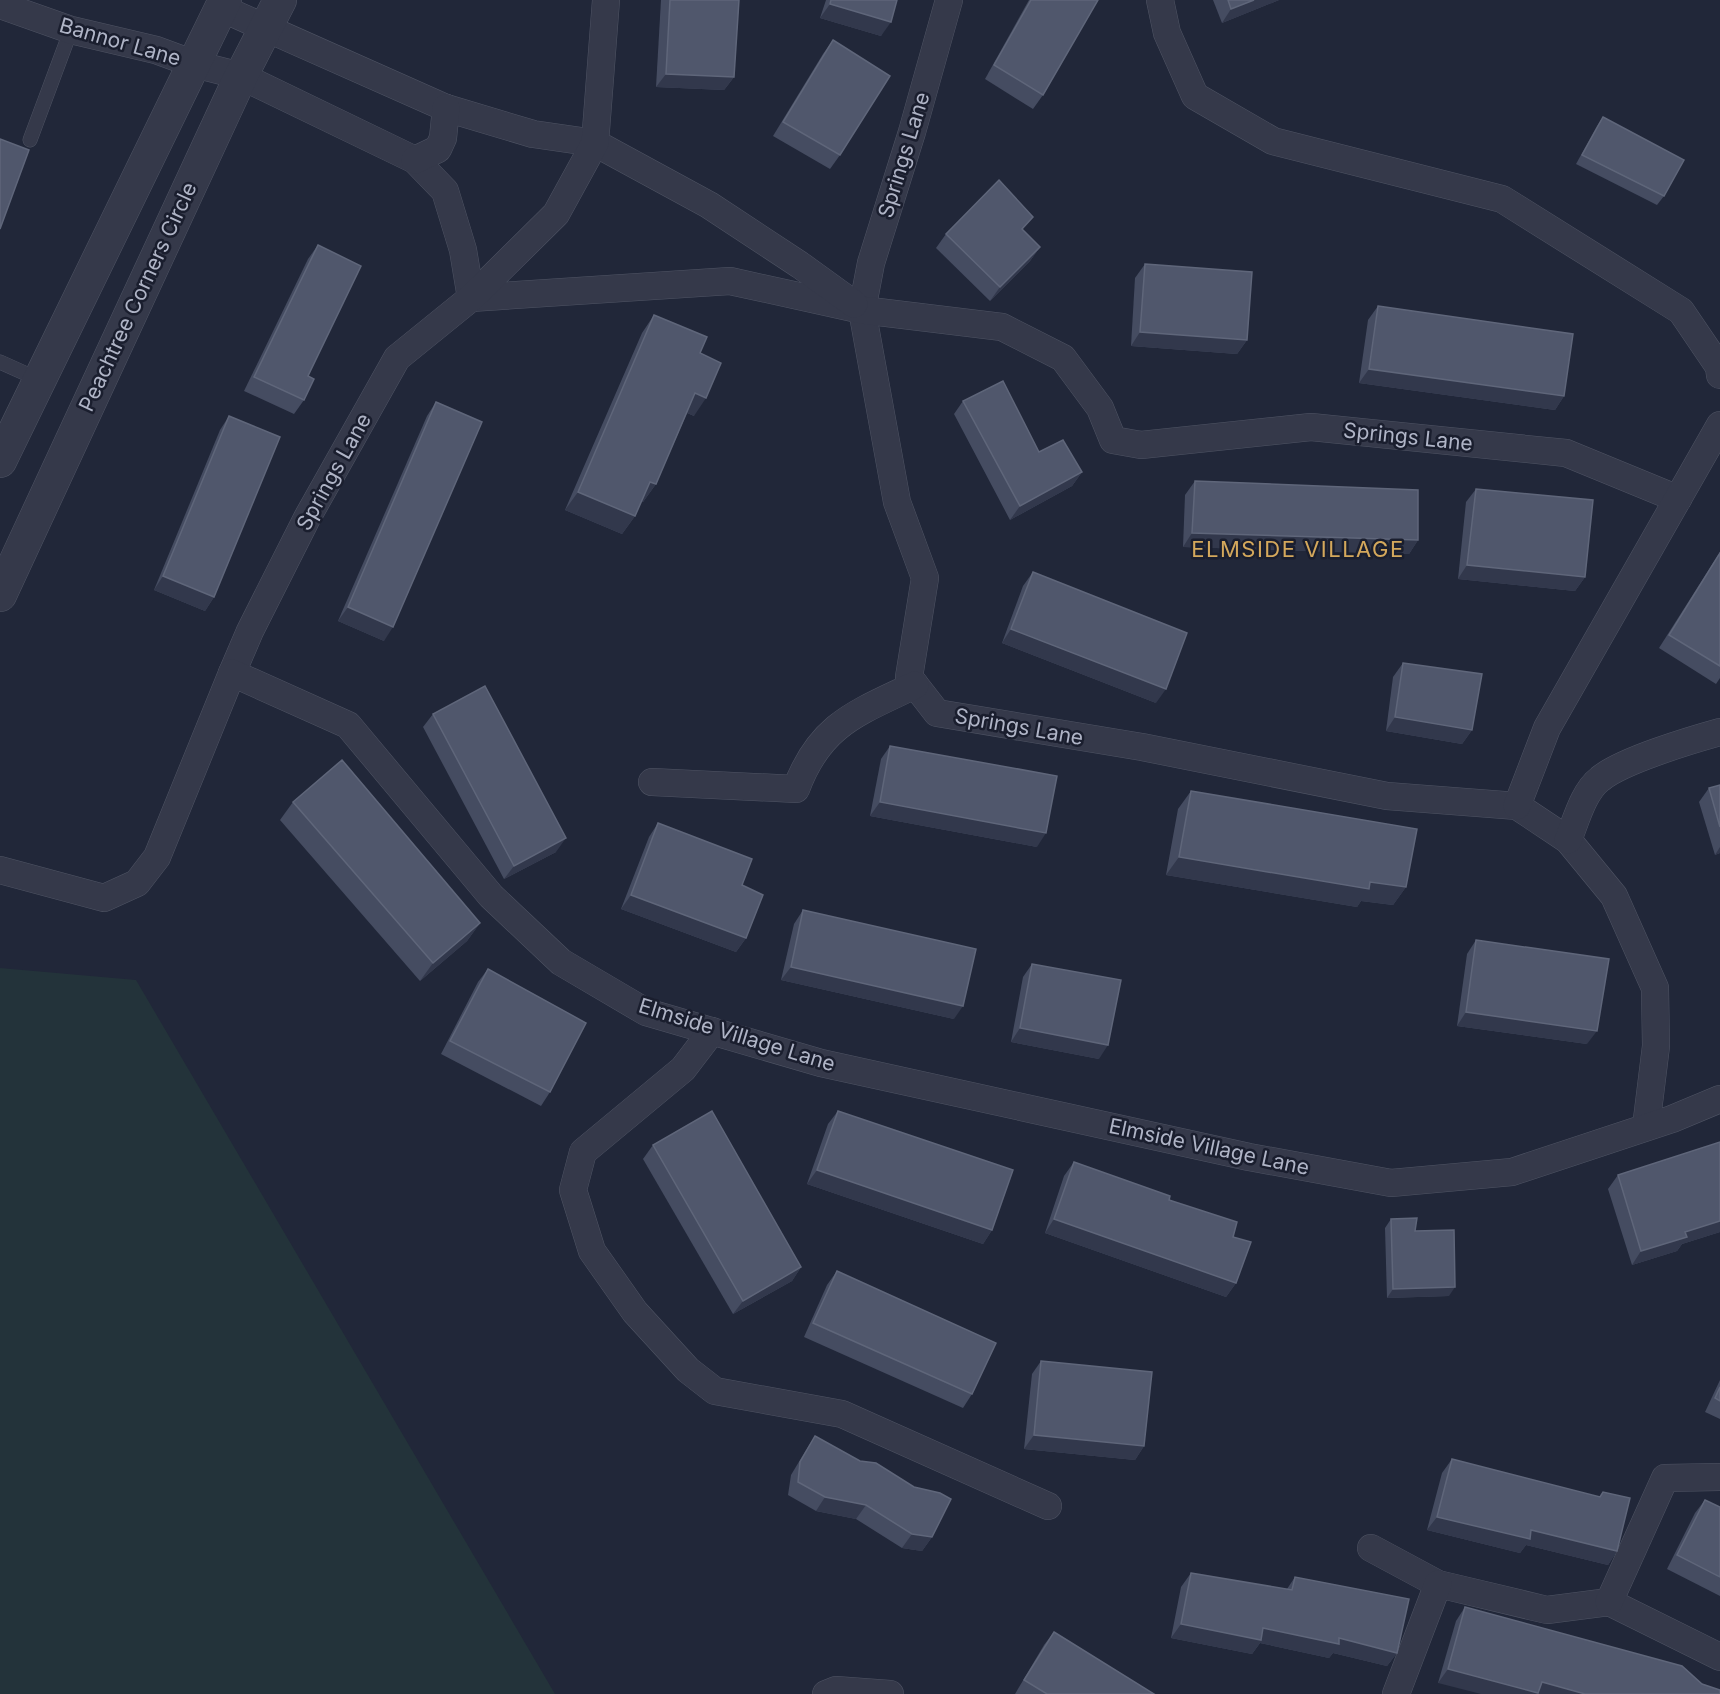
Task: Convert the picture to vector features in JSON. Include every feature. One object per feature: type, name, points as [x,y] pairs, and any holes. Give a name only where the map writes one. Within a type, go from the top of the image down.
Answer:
[{"type":"street","name":"Springs Lane","points":[[232,673],[250,631],[307,518],[397,358],[471,298],[556,214],[595,143],[606,0]]},
{"type":"street","name":"Springs Lane","points":[[949,0],[912,132],[871,263],[862,310],[897,502],[925,578],[909,677],[937,713],[1142,747],[1387,796],[1517,806],[1568,840],[1614,896],[1655,988],[1656,1046],[1646,1128]]},
{"type":"street","points":[[1160,0],[1167,33],[1195,96],[1273,141],[1502,199],[1681,312],[1719,367],[1720,375]]},
{"type":"street","name":"Springs Lane","points":[[223,4],[273,14],[446,108],[533,134],[595,143],[709,205],[800,265],[862,310]]},
{"type":"street","points":[[0,461],[223,4]]},
{"type":"street","name":"Bannor Lane","points":[[0,5],[71,30],[156,50],[194,64],[241,76]]},
{"type":"street","name":"Peachtree Corners Circle","points":[[0,595],[241,76],[273,14]]},
{"type":"street","points":[[241,76],[415,160],[445,191],[463,250],[471,298]]},
{"type":"street","points":[[415,160],[438,149],[443,138],[446,108]]},
{"type":"street","name":"Springs Lane","points":[[471,298],[730,281],[862,310],[1002,327],[1063,358],[1100,408],[1113,440],[1142,445],[1311,427],[1566,453],[1678,499]]},
{"type":"street","points":[[1517,806],[1547,728],[1720,425]]},
{"type":"street","points":[[0,870],[104,898],[137,883],[157,857],[232,673]]},
{"type":"street","name":"Elmside Village Lane","points":[[232,673],[348,724],[491,896],[561,962],[646,1012],[821,1063],[1249,1157],[1391,1183],[1512,1172],[1646,1128],[1720,1099]]},
{"type":"street","points":[[652,782],[796,789],[806,761],[835,727],[915,685]]},
{"type":"street","points":[[1568,840],[1586,797],[1599,779],[1670,747],[1720,732]]},
{"type":"street","points":[[712,1031],[683,1069],[583,1152],[573,1190],[592,1251],[635,1312],[688,1370],[715,1391],[842,1414],[1047,1506]]},
{"type":"street","points":[[1609,1602],[1665,1478],[1720,1477]]},
{"type":"street","points":[[1371,1548],[1438,1584],[1547,1610],[1609,1602],[1720,1657]]},
{"type":"street","points":[[1396,1694],[1438,1584]]},
{"type":"street","points":[[826,1694],[836,1690],[890,1694]]},
{"type":"lane","points":[[30,141],[71,30]]},
{"type":"lane","points":[[0,362],[40,380]]},
{"type":"shaded area","points":[[0,968],[136,980],[555,1694],[0,1694]]},
{"type":"building","points":[[670,0],[739,0],[734,77],[666,74]]},
{"type":"building","points":[[831,0],[897,0],[891,22],[830,4]]},
{"type":"building","points":[[1031,0],[1098,0],[1043,95],[994,65]]},
{"type":"building","points":[[1228,0],[1254,0],[1231,9]]},
{"type":"building","points":[[833,40],[890,76],[840,155],[783,122]]},
{"type":"building","points":[[1603,117],[1684,160],[1664,196],[1582,155]]},
{"type":"building","points":[[0,139],[29,150],[0,229]]},
{"type":"building","points":[[999,180],[1033,217],[1022,229],[1040,247],[1000,287],[946,234]]},
{"type":"building","points":[[318,245],[361,266],[308,376],[314,379],[304,400],[254,377]]},
{"type":"building","points":[[1145,264],[1252,272],[1247,340],[1140,332]]},
{"type":"building","points":[[1378,306],[1573,334],[1564,396],[1369,369]]},
{"type":"building","points":[[654,315],[707,337],[700,353],[721,363],[706,398],[695,393],[656,484],[650,482],[635,516],[578,492]]},
{"type":"building","points":[[1003,381],[1039,452],[1063,440],[1082,472],[1020,506],[963,401]]},
{"type":"building","points":[[436,402],[482,422],[393,627],[348,607]]},
{"type":"building","points":[[229,416],[280,437],[214,597],[163,576]]},
{"type":"building","points":[[1195,481],[1418,490],[1418,540],[1192,533]]},
{"type":"building","points":[[1476,489],[1593,500],[1585,577],[1467,565]]},
{"type":"building","points":[[1720,553],[1720,666],[1669,635]]},
{"type":"building","points":[[1033,572],[1187,633],[1166,689],[1011,629]]},
{"type":"building","points":[[1403,663],[1482,674],[1472,730],[1395,717]]},
{"type":"building","points":[[485,686],[566,838],[514,866],[433,714]]},
{"type":"building","points":[[890,746],[1057,776],[1046,833],[880,802]]},
{"type":"building","points":[[342,760],[480,923],[433,963],[293,802]]},
{"type":"building","points":[[1720,785],[1720,827],[1709,788]]},
{"type":"building","points":[[1191,791],[1417,829],[1406,887],[1370,882],[1369,889],[1179,857]]},
{"type":"building","points":[[658,823],[752,859],[742,885],[763,895],[746,938],[631,895]]},
{"type":"building","points":[[803,910],[976,949],[963,1006],[791,967]]},
{"type":"building","points":[[1476,940],[1609,959],[1597,1031],[1466,1012]]},
{"type":"building","points":[[1032,964],[1121,980],[1108,1045],[1020,1028]]},
{"type":"building","points":[[488,969],[586,1023],[550,1092],[450,1041]]},
{"type":"building","points":[[712,1111],[801,1267],[743,1301],[653,1145]]},
{"type":"building","points":[[838,1111],[1013,1170],[992,1230],[817,1170]]},
{"type":"building","points":[[1720,1142],[1720,1221],[1685,1232],[1687,1237],[1641,1251],[1618,1175]]},
{"type":"building","points":[[1074,1162],[1170,1196],[1169,1200],[1237,1222],[1233,1237],[1251,1242],[1236,1283],[1054,1219]]},
{"type":"building","points":[[1417,1218],[1415,1231],[1454,1230],[1455,1287],[1393,1289],[1391,1219]]},
{"type":"building","points":[[837,1271],[996,1343],[972,1394],[813,1323]]},
{"type":"building","points":[[1041,1361],[1152,1372],[1144,1446],[1034,1435]]},
{"type":"building","points":[[1720,1387],[1720,1401],[1715,1398]]},
{"type":"building","points":[[815,1436],[860,1461],[876,1463],[914,1487],[940,1493],[951,1499],[932,1537],[912,1534],[866,1505],[825,1497],[798,1482],[800,1462]]},
{"type":"building","points":[[1452,1459],[1600,1497],[1603,1492],[1630,1498],[1617,1551],[1531,1530],[1530,1539],[1437,1517]]},
{"type":"building","points":[[1705,1500],[1720,1507],[1720,1577],[1677,1555]]},
{"type":"building","points":[[1191,1573],[1292,1590],[1295,1577],[1409,1599],[1397,1653],[1339,1638],[1339,1644],[1263,1628],[1261,1640],[1181,1624]]},
{"type":"building","points":[[1465,1607],[1682,1666],[1702,1684],[1720,1690],[1720,1694],[1585,1694],[1542,1682],[1538,1693],[1448,1669]]},
{"type":"building","points":[[1054,1632],[1154,1694],[1047,1694],[1024,1680]]},
{"type":"district","name":"ELMSIDE VILLAGE","points":[[1298,549]]}]
